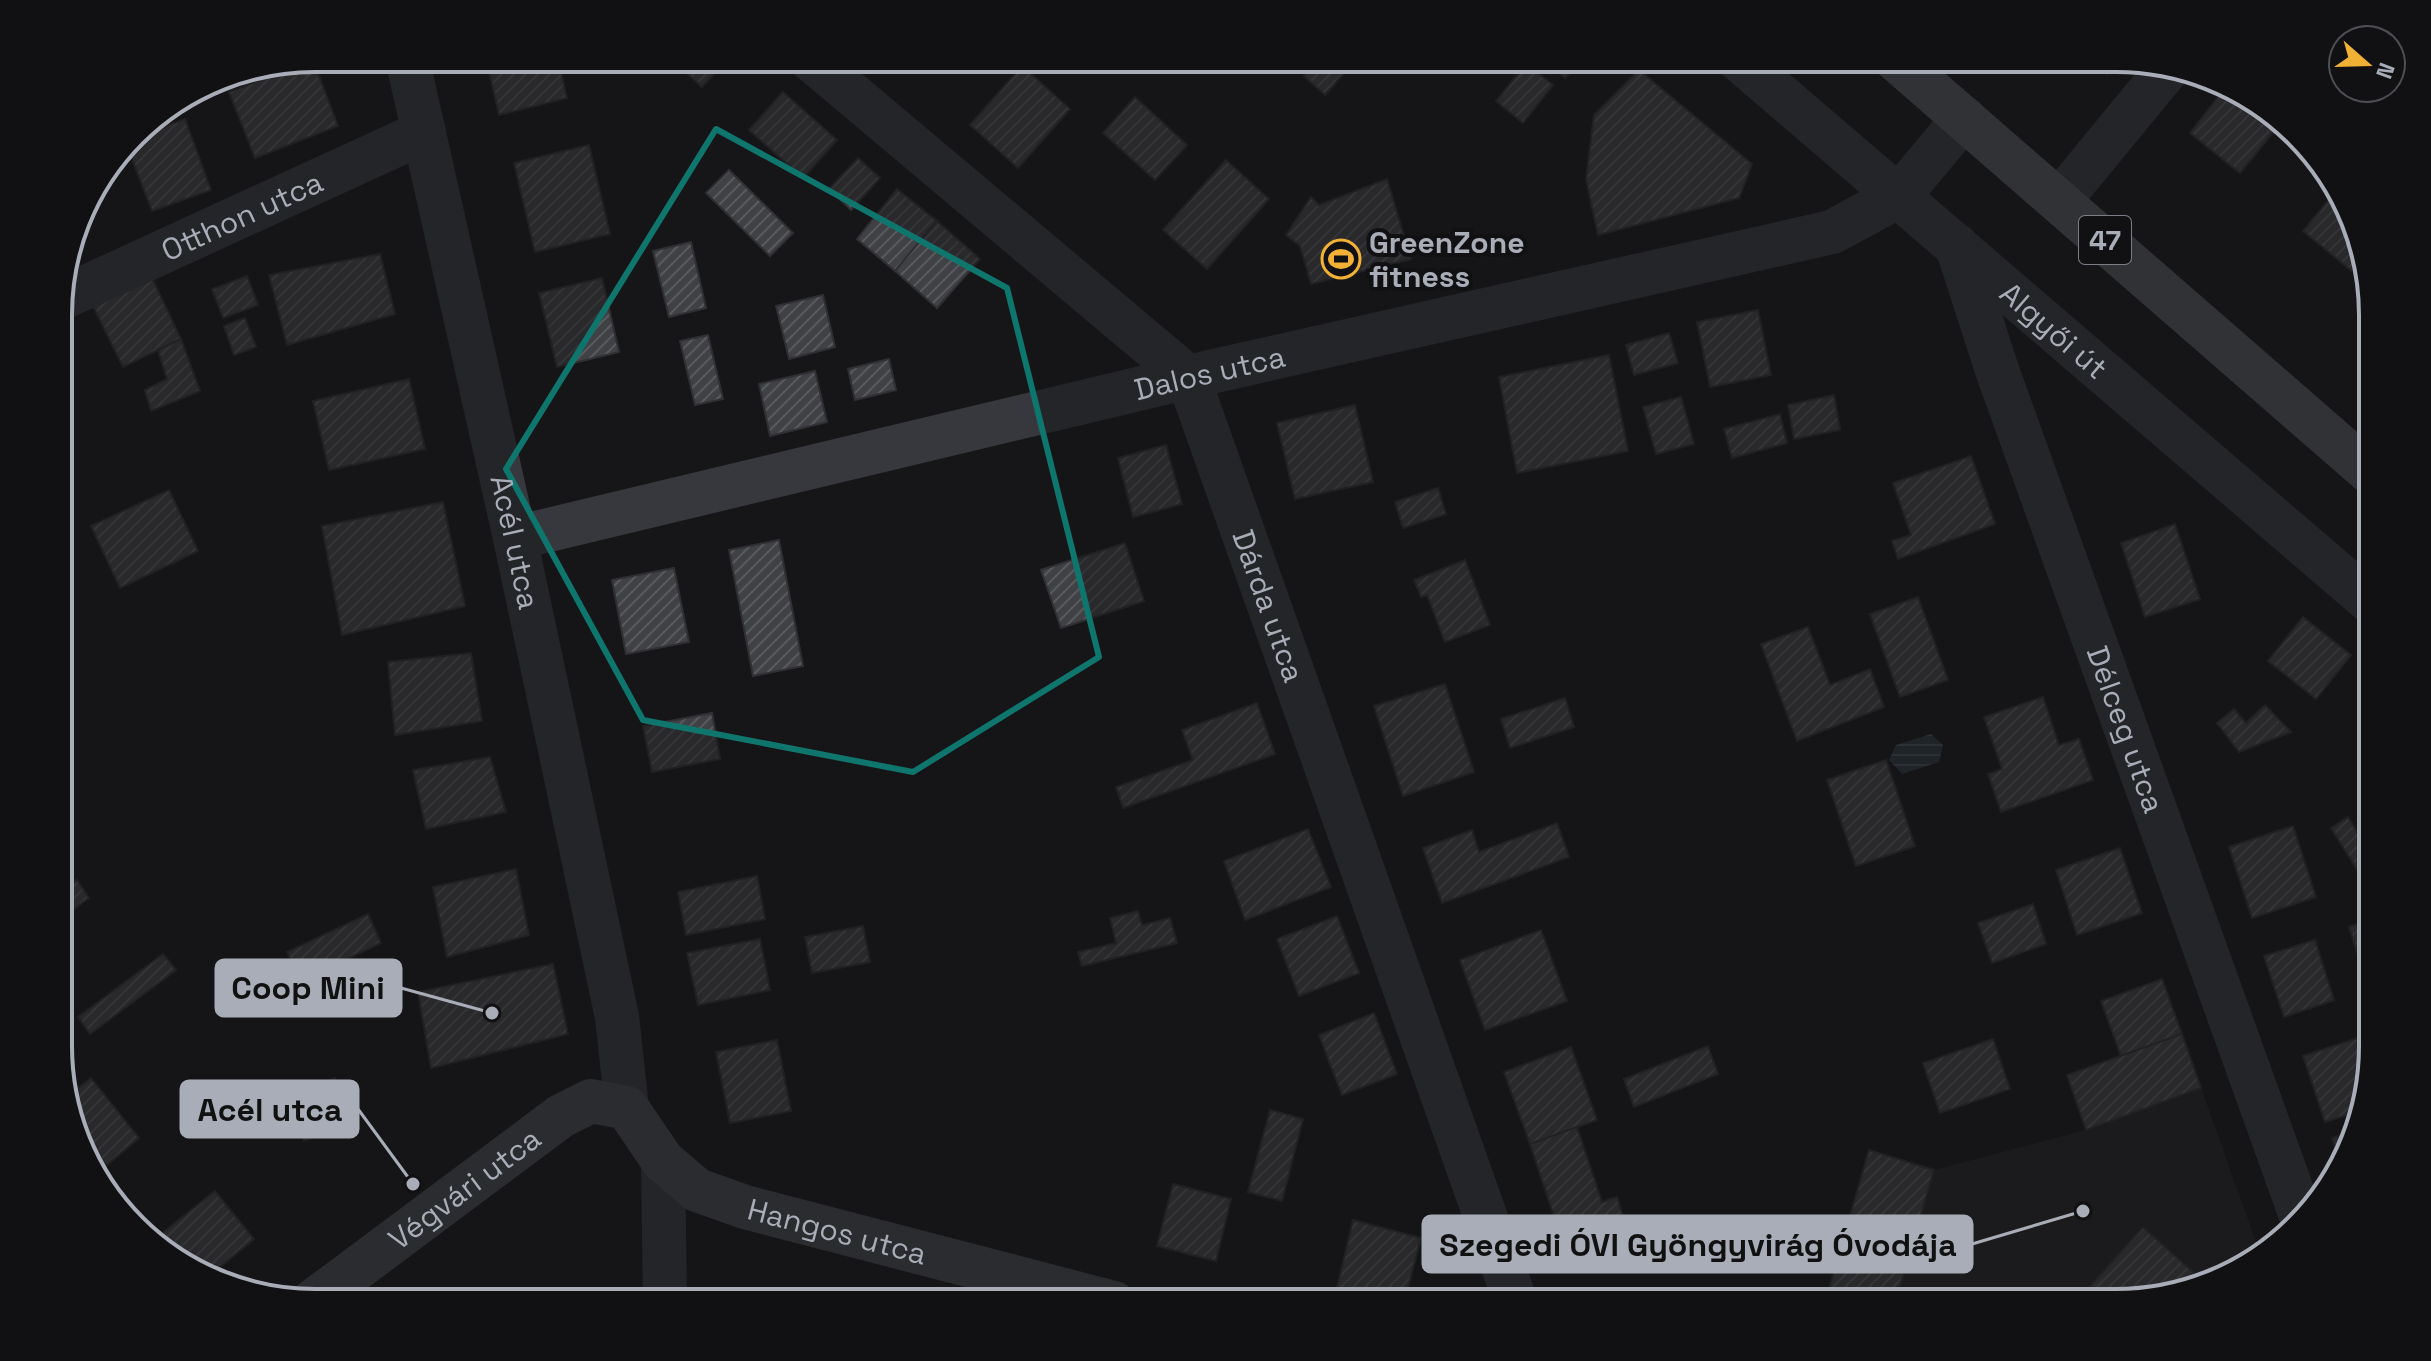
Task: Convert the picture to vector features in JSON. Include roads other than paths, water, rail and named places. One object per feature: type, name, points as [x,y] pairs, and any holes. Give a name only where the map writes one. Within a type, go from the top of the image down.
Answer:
[{"type":"main road","name":"47","points":[[1910,72],[2358,462]]},
{"type":"street","name":"Acél utca","points":[[410,72],[515,538],[617,1017],[627,1108],[663,1161]]},
{"type":"street","points":[[826,72],[1188,377]]},
{"type":"street","name":"Algyői út","points":[[1753,72],[2358,591]]},
{"type":"street","points":[[2059,201],[2161,77]]},
{"type":"street","points":[[1899,196],[1964,118]]},
{"type":"street","name":"Otthon utca","points":[[73,293],[424,132]]},
{"type":"street","name":"Dalos utca","points":[[515,538],[1188,377],[1832,232],[1899,196]]},
{"type":"street","name":"Délceg utca","points":[[1957,246],[1997,370],[2298,1207]]},
{"type":"street","name":"Dárda utca","points":[[1188,377],[1511,1288]]},
{"type":"street","name":"Végvári utca","points":[[329,1289],[561,1116],[591,1101],[627,1108]]},
{"type":"street","points":[[663,1161],[665,1289]]},
{"type":"street","name":"Hangos utca","points":[[663,1161],[697,1190],[745,1207],[1059,1289]]},
{"type":"place","name":"GreenZone fitness","points":[[1341,259]]},
{"type":"place","name":"Coop Mini","points":[[492,1013]]},
{"type":"place","name":"Acél utca","points":[[413,1184]]},
{"type":"place","name":"Szegedi ÓVI Gyöngyvirág Óvodája","points":[[2083,1211]]}]
